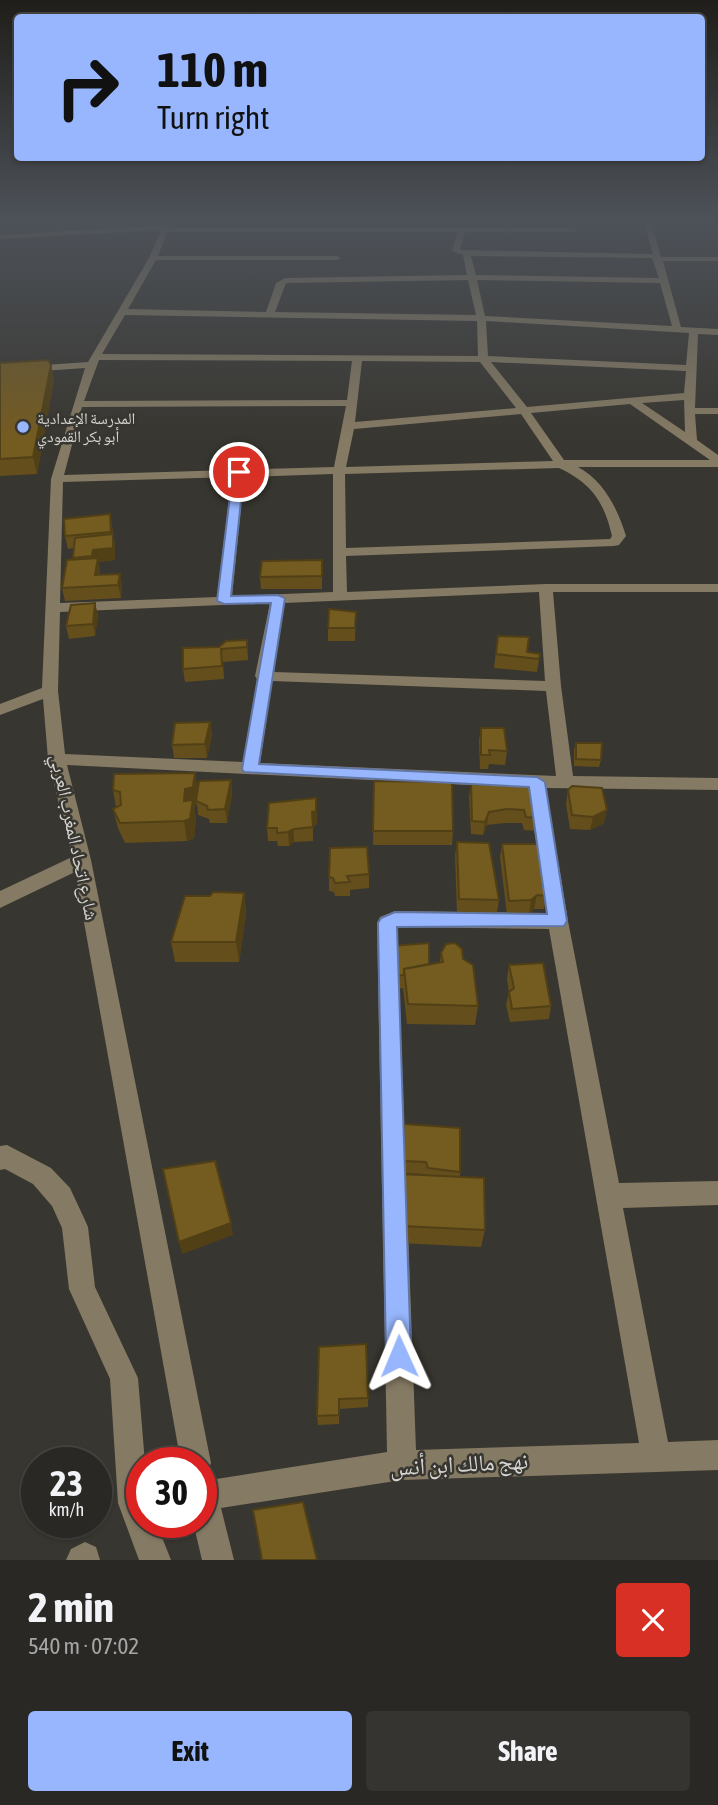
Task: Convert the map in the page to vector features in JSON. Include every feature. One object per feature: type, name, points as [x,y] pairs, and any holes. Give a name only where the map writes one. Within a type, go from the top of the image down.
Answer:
[{"type":"street","name":"شارع اتحاد المغرب العربي","points":[[131,295],[93,361],[77,404],[57,479],[50,691],[57,759],[82,860],[193,1447]]},
{"type":"street","points":[[269,314],[275,295]]},
{"type":"street","points":[[341,552],[614,542],[619,533],[599,491],[586,476],[561,464],[525,412],[483,359],[481,318],[476,295]]},
{"type":"street","points":[[668,295],[677,329]]},
{"type":"street","points":[[122,312],[481,318],[718,332]]},
{"type":"street","points":[[691,442],[689,396],[694,330]]},
{"type":"street","points":[[340,595],[339,470],[349,426],[357,359]]},
{"type":"street","points":[[0,371],[93,361],[357,359],[483,359],[692,368]]},
{"type":"street","points":[[349,426],[689,396]]},
{"type":"street","points":[[633,402],[718,462]]},
{"type":"street","points":[[77,404],[352,403]]},
{"type":"street","points":[[689,411],[718,411]]},
{"type":"street","points":[[57,479],[239,472],[718,462]]},
{"type":"street","points":[[224,601],[239,472]]},
{"type":"street","points":[[52,608],[546,588],[718,588]]},
{"type":"street","points":[[546,588],[553,686],[565,781]]},
{"type":"street","points":[[250,769],[263,676],[278,598]]},
{"type":"street","points":[[263,676],[553,686]]},
{"type":"street","points":[[0,710],[50,691]]},
{"type":"street","points":[[57,759],[537,782],[718,784]]},
{"type":"street","points":[[537,782],[558,921],[656,1455]]},
{"type":"street","points":[[1,898],[82,860]]},
{"type":"street","points":[[402,1465],[387,923],[395,919],[558,921]]},
{"type":"street","points":[[0,1157],[6,1157],[42,1176],[61,1197],[75,1227],[82,1289],[124,1378],[133,1503],[155,1560]]},
{"type":"street","points":[[609,1196],[718,1193]]},
{"type":"street","name":"نهج مالك ابن أنس","points":[[217,1491],[402,1465],[718,1455]]},
{"type":"street","points":[[213,1538],[219,1560]]},
{"type":"building","name":"المدرسة الإعدادية أبو بكر القمودي","points":[[48,360],[51,365],[33,457],[0,459],[0,363]]},
{"type":"building","points":[[110,514],[111,532],[65,536],[64,519]]},
{"type":"building","points":[[113,534],[113,548],[93,550],[92,556],[73,558],[75,538]]},
{"type":"building","points":[[98,558],[95,575],[120,574],[118,585],[62,588],[67,560]]},
{"type":"building","points":[[322,560],[322,576],[260,577],[262,561]]},
{"type":"building","points":[[95,603],[93,624],[66,626],[71,605]]},
{"type":"building","points":[[329,609],[356,612],[355,628],[328,628]]},
{"type":"building","points":[[498,636],[529,637],[527,652],[540,654],[539,659],[496,654]]},
{"type":"building","points":[[247,640],[247,647],[221,649],[222,666],[183,669],[183,648],[219,647],[226,641]]},
{"type":"building","points":[[210,722],[205,744],[172,745],[175,723]]},
{"type":"building","points":[[481,728],[504,728],[507,751],[489,750],[490,755],[481,755]]},
{"type":"building","points":[[576,743],[602,743],[601,760],[576,759]]},
{"type":"building","points":[[195,773],[193,787],[185,789],[184,801],[193,800],[190,819],[120,823],[113,809],[121,805],[120,792],[113,790],[114,774]]},
{"type":"building","points":[[231,780],[225,809],[208,810],[207,806],[196,801],[199,781]]},
{"type":"building","points":[[374,781],[452,782],[453,831],[373,831]]},
{"type":"building","points":[[471,784],[533,785],[540,818],[526,817],[524,810],[507,809],[489,812],[485,822],[472,821]]},
{"type":"building","points":[[572,786],[602,788],[607,810],[593,817],[572,815],[568,790]]},
{"type":"building","points":[[316,798],[316,811],[312,812],[313,827],[277,833],[277,828],[267,828],[269,803]]},
{"type":"building","points":[[457,842],[489,843],[499,900],[459,899]]},
{"type":"building","points":[[502,844],[543,844],[546,896],[537,895],[531,900],[509,901]]},
{"type":"building","points":[[367,847],[369,874],[347,876],[350,882],[335,883],[333,878],[329,877],[330,848]]},
{"type":"building","points":[[213,892],[244,893],[236,942],[171,942],[185,896],[210,896]]},
{"type":"building","points":[[429,943],[429,964],[404,969],[404,975],[392,976],[392,946]]},
{"type":"building","points":[[455,943],[462,949],[463,959],[473,965],[478,1006],[408,1004],[404,969],[443,962],[441,953],[446,944]]},
{"type":"building","points":[[543,963],[551,1006],[512,1009],[509,992],[514,988],[509,965]]},
{"type":"building","points":[[404,1124],[460,1128],[460,1172],[428,1168],[426,1162],[404,1161]]},
{"type":"building","points":[[215,1161],[231,1223],[179,1242],[163,1169]]},
{"type":"building","points":[[400,1174],[484,1178],[485,1230],[401,1226]]},
{"type":"building","points":[[366,1344],[368,1398],[339,1399],[339,1415],[317,1416],[319,1347]]},
{"type":"building","points":[[303,1502],[317,1560],[262,1560],[253,1510]]},
{"type":"place","name":"المدرسة الإعدادية أبو بكر القمودي","points":[[23,427]]},
{"type":"route","points":[[239,472],[224,601],[278,598],[263,676],[250,769],[537,782],[558,921],[395,919],[387,923],[399,1356]]}]
